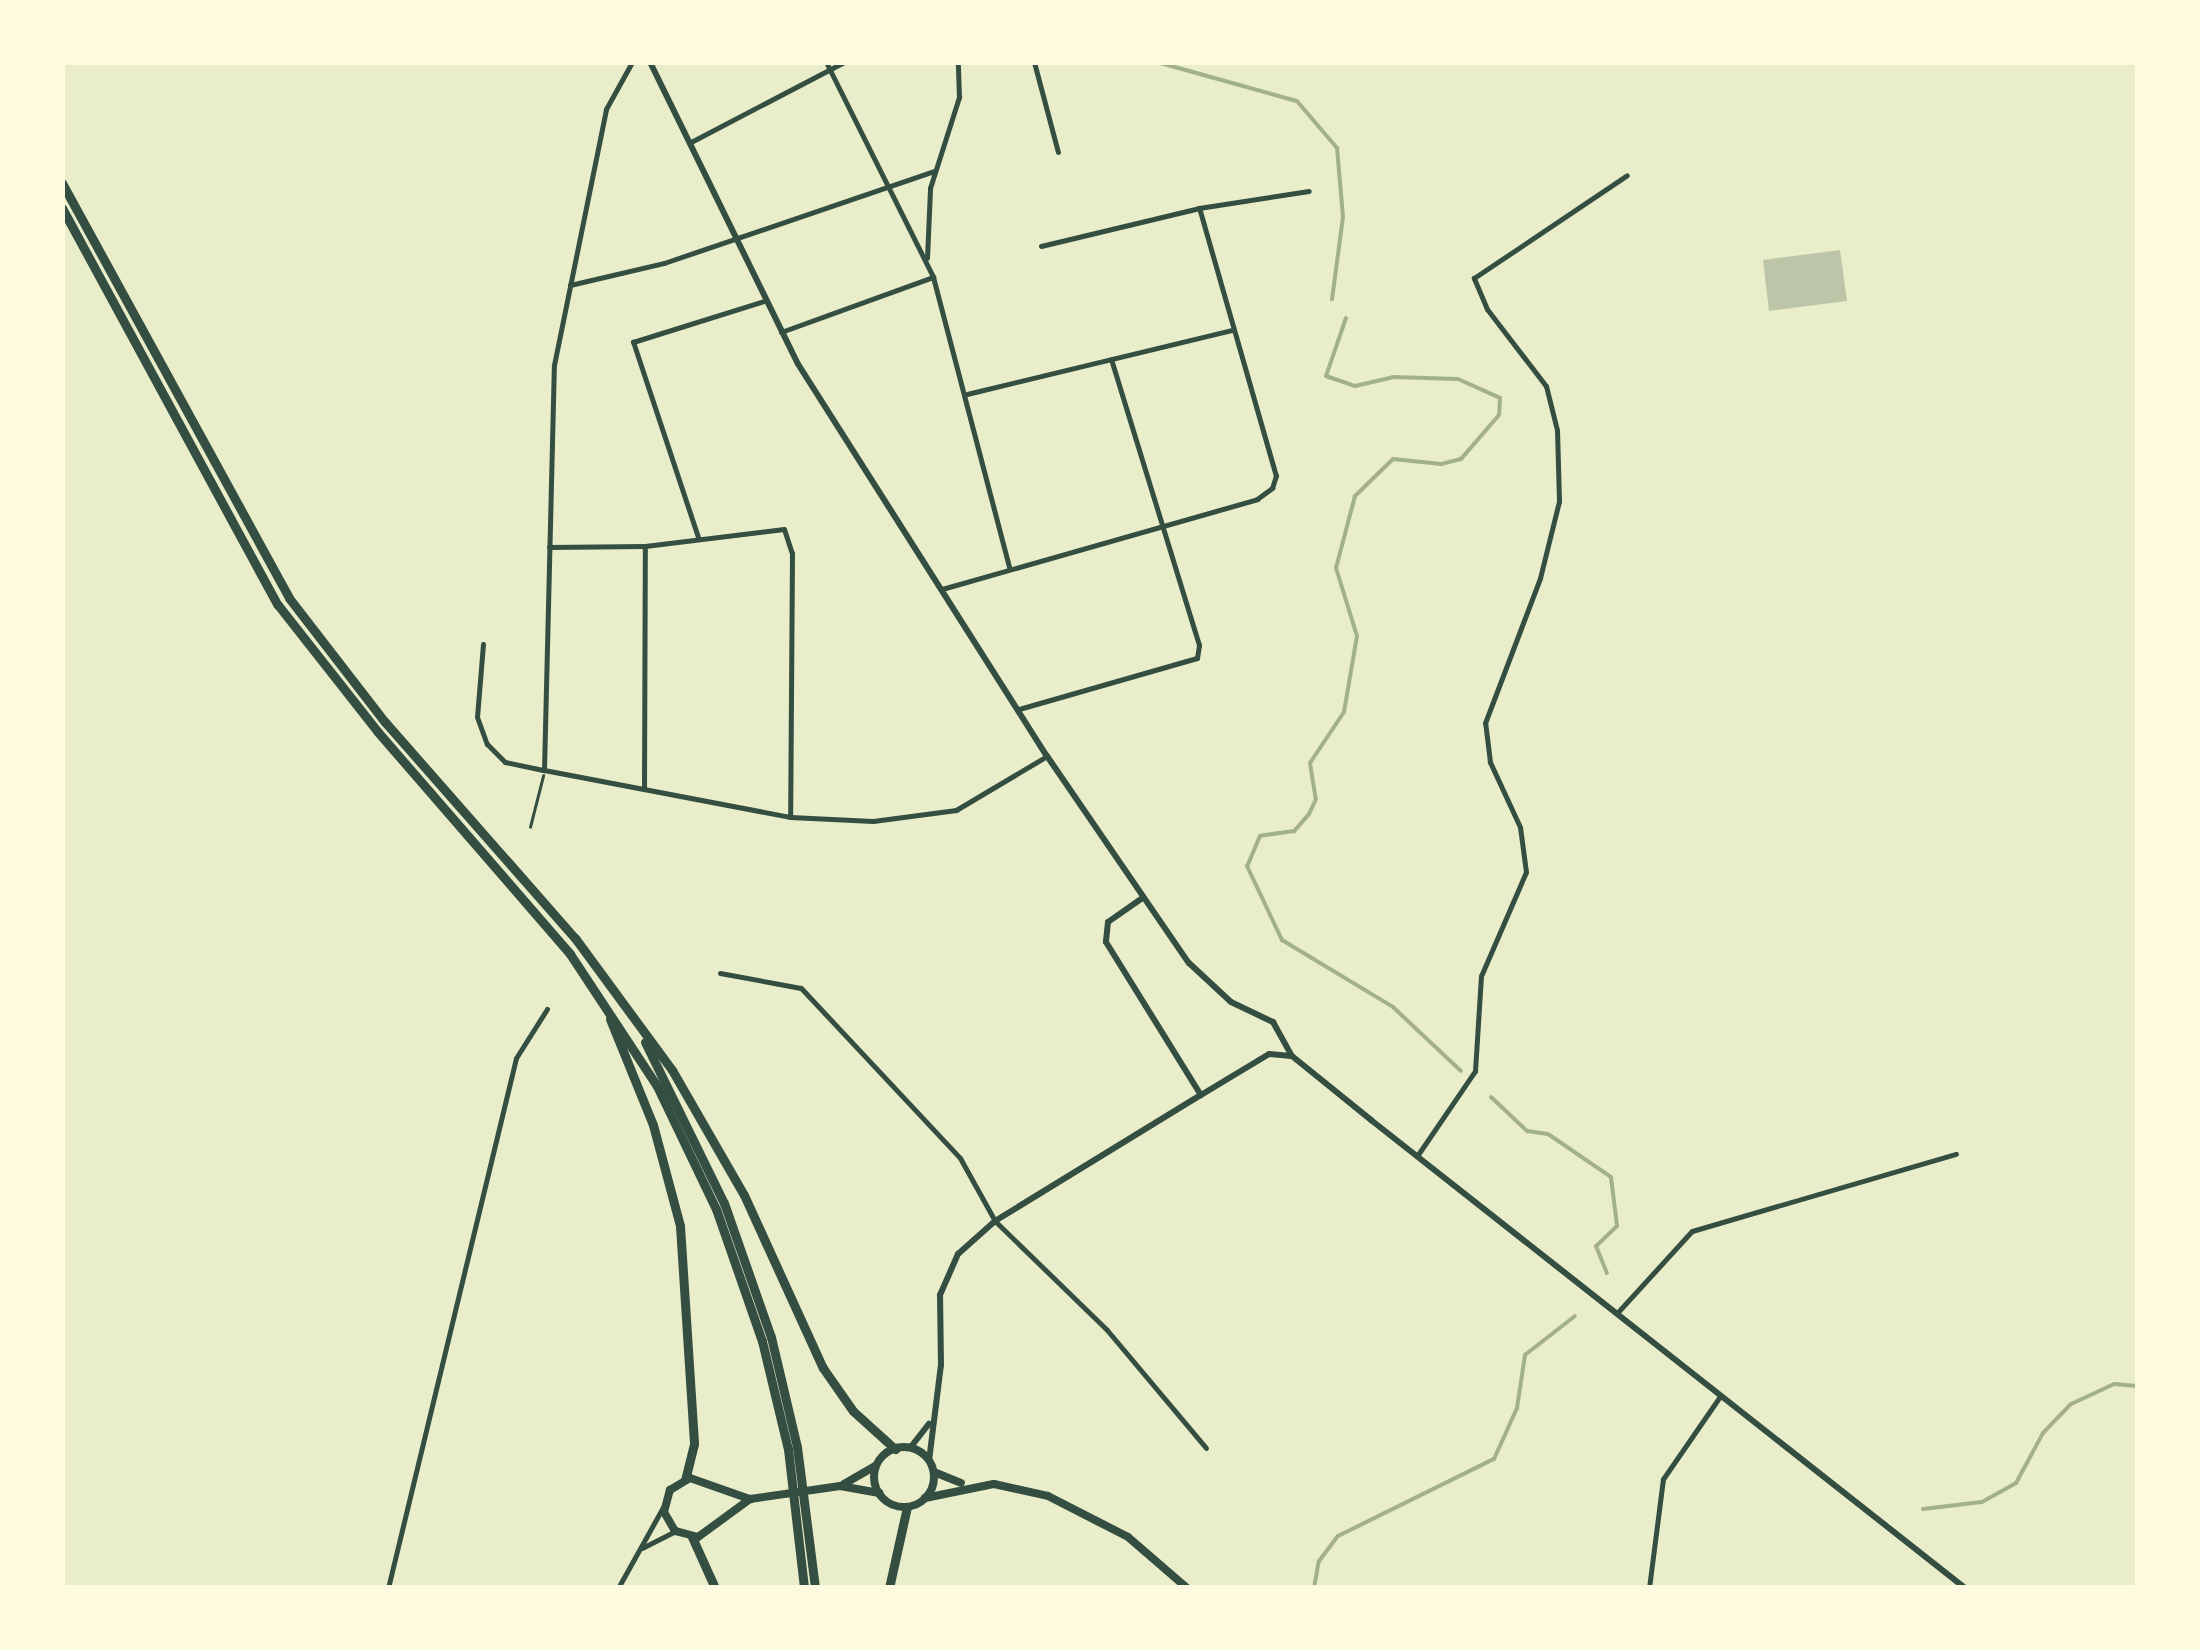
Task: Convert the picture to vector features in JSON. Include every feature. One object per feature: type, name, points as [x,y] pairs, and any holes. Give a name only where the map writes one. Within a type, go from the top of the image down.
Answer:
[{"type":"highway","points":[[62,183],[230,498],[300,613],[575,938],[711,1134],[823,1368],[861,1420],[895,1449]]},
{"type":"highway","points":[[62,208],[278,605],[600,998],[679,1127],[736,1260],[788,1449],[804,1588]]},
{"type":"highway","points":[[600,998],[653,1125],[680,1226],[694,1444],[685,1479]]},
{"type":"highway","points":[[636,1027],[695,1139],[755,1289],[797,1447],[815,1588]]},
{"type":"highway","points":[[889,1588],[907,1507]]},
{"type":"highway","points":[[692,1537],[715,1588]]},
{"type":"main road","points":[[840,1486],[895,1449],[910,1448],[929,1461],[934,1472],[926,1498]]},
{"type":"main road","points":[[877,1464],[879,1493]]},
{"type":"main road","points":[[934,1472],[970,1485],[1018,1488],[1077,1508],[1152,1554],[1187,1588]]},
{"type":"main road","points":[[750,1499],[710,1532],[692,1537],[675,1531],[664,1506],[670,1490],[685,1479],[750,1499],[840,1486],[879,1493],[907,1507],[970,1485]]},
{"type":"street","points":[[544,770],[554,365],[606,109],[632,62]]},
{"type":"street","points":[[650,62],[780,332],[1142,900],[1221,995],[1273,1022],[1292,1056],[1965,1588]]},
{"type":"street","points":[[689,143],[827,66],[844,62]]},
{"type":"street","points":[[927,261],[934,171],[959,97],[958,62]]},
{"type":"street","points":[[1034,62],[1058,152]]},
{"type":"street","points":[[827,66],[933,277],[968,394],[1009,568]]},
{"type":"street","points":[[570,284],[734,240],[934,171]]},
{"type":"street","points":[[1417,1156],[1475,1071],[1481,976],[1526,872],[1520,827],[1490,762],[1484,722],[1540,578],[1559,501],[1556,430],[1546,386],[1487,309],[1474,278],[1627,175]]},
{"type":"street","points":[[1042,246],[1199,208],[1309,191]]},
{"type":"street","points":[[942,589],[1264,495],[1276,476],[1199,208]]},
{"type":"street","points":[[780,332],[933,277]]},
{"type":"street","points":[[698,538],[633,342],[764,300]]},
{"type":"street","points":[[968,394],[1232,330]]},
{"type":"street","points":[[1018,710],[1197,658],[1198,645],[1111,360]]},
{"type":"street","points":[[549,547],[645,546],[784,529],[792,553],[790,817]]},
{"type":"street","points":[[644,790],[645,546]]},
{"type":"street","points":[[483,644],[478,717],[487,744],[505,762],[644,790],[790,817],[874,821],[956,810],[1047,756]]},
{"type":"street","points":[[1142,900],[1108,922],[1106,942],[1201,1095]]},
{"type":"street","points":[[720,973],[801,988],[960,1158],[995,1221],[1107,1330],[1206,1448]]},
{"type":"street","points":[[388,1588],[516,1058],[547,1009]]},
{"type":"street","points":[[929,1461],[940,1295],[958,1254],[995,1221],[1269,1054],[1292,1056]]},
{"type":"street","points":[[1617,1313],[1692,1230],[1956,1154]]},
{"type":"street","points":[[1649,1588],[1663,1478],[1721,1395]]},
{"type":"street","points":[[910,1448],[932,1418]]},
{"type":"street","points":[[618,1588],[664,1506]]},
{"type":"street","points":[[633,1558],[653,1539],[675,1531]]},
{"type":"path","points":[[530,828],[544,770]]},
{"type":"building","points":[[1840,250],[1847,301],[1769,311],[1763,260]]},
{"type":"waterway","points":[[1157,62],[1297,101],[1337,148],[1343,217],[1332,299]]},
{"type":"waterway","points":[[1346,318],[1326,376],[1355,386],[1393,377],[1458,379],[1500,398],[1499,415],[1461,459],[1441,464],[1393,459],[1355,496],[1336,568],[1357,636],[1344,712],[1310,763],[1316,799],[1309,814],[1294,831],[1260,836],[1247,866],[1282,940],[1393,1007],[1461,1071]]},
{"type":"waterway","points":[[1491,1097],[1527,1131],[1548,1134],[1611,1177],[1617,1226],[1596,1246],[1607,1273]]},
{"type":"waterway","points":[[1314,1588],[1319,1561],[1338,1536],[1494,1459],[1517,1408],[1525,1355],[1575,1316]]},
{"type":"waterway","points":[[1923,1509],[1982,1502],[2016,1483],[2043,1433],[2071,1404],[2114,1384],[2138,1386]]}]
